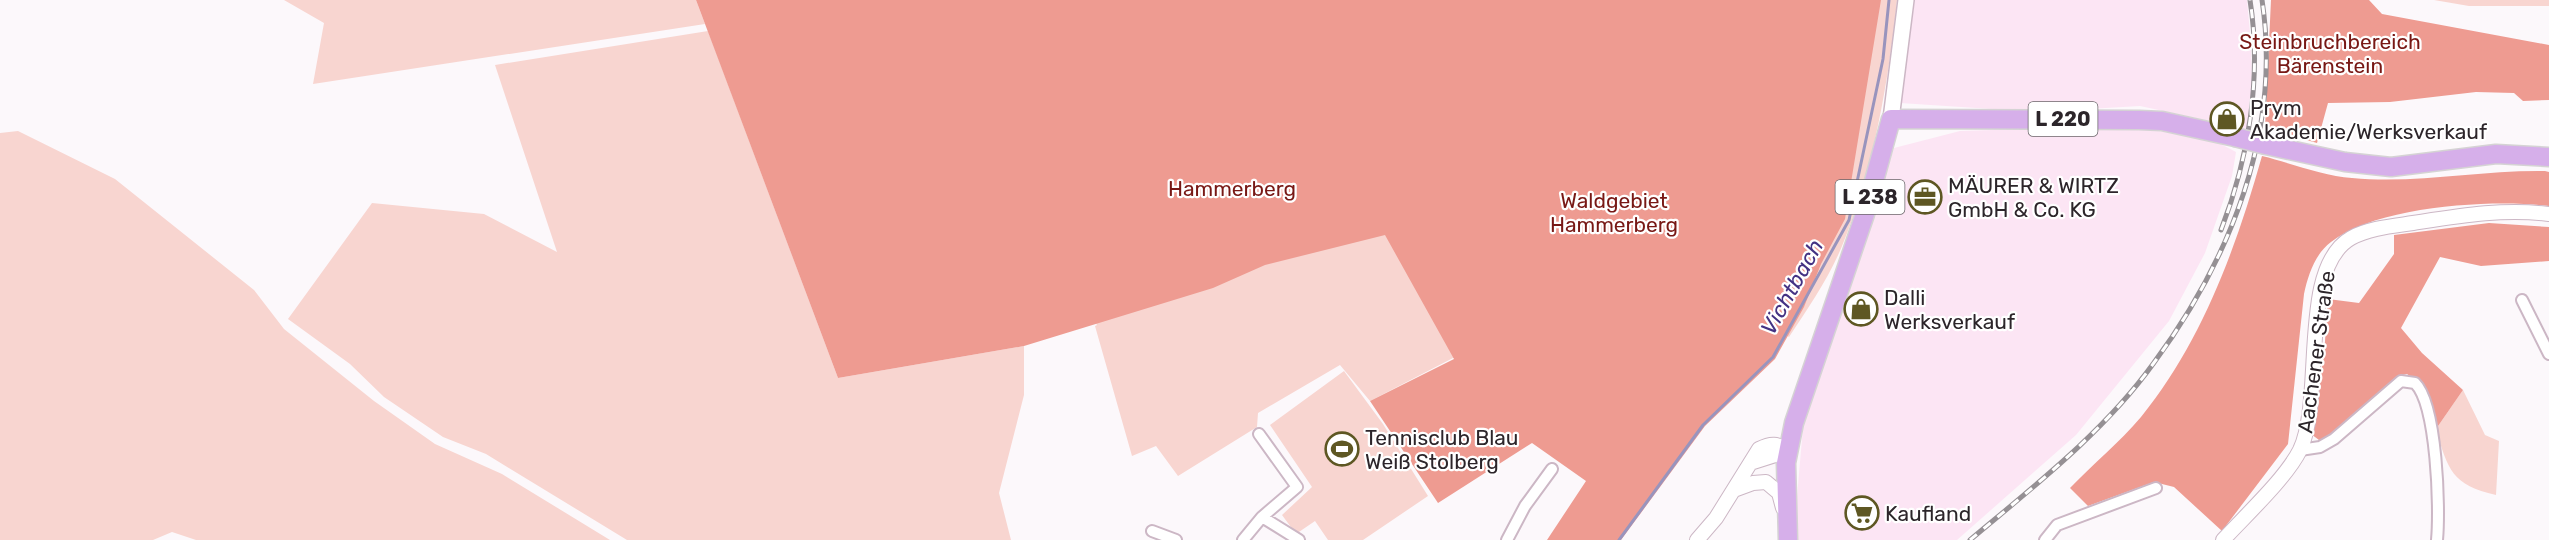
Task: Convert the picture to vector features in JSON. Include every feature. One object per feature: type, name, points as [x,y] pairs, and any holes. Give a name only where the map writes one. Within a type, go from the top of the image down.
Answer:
[{"type":"main road","name":"L 238","points":[[1788,540],[1788,451],[1805,386],[1865,214],[1891,119],[1906,0]]},
{"type":"main road","name":"L 220","points":[[1891,119],[2151,120],[2345,162],[2391,167],[2496,154],[2549,158]]},
{"type":"street","name":"Aachener Straße","points":[[2223,540],[2291,464],[2300,450],[2309,414],[2322,279],[2334,253],[2350,239],[2393,226],[2486,212],[2549,214]]},
{"type":"street","points":[[2522,300],[2546,341],[2549,354]]},
{"type":"street","points":[[2300,450],[2320,447],[2334,439],[2401,381],[2415,383],[2426,403],[2432,435],[2439,516],[2437,540]]},
{"type":"street","points":[[1243,540],[1262,517],[1297,487],[1260,434]]},
{"type":"street","points":[[1697,540],[1753,462],[1788,451]]},
{"type":"street","points":[[1507,540],[1526,506],[1552,469]]},
{"type":"street","points":[[1734,490],[1754,483],[1766,482],[1779,492],[1787,521]]},
{"type":"street","points":[[2045,540],[2057,525],[2156,488]]},
{"type":"street","points":[[1262,517],[1299,540]]},
{"type":"street","points":[[1152,531],[1176,540]]},
{"type":"shaded area","points":[[1915,0],[2247,0],[2252,85],[2247,129],[2140,106],[2037,112],[1900,103]]},
{"type":"shaded area","points":[[2088,127],[2149,129],[2217,142],[2236,152],[2232,176],[2205,253],[2169,321],[2076,435],[1957,540],[1788,540],[1794,532],[1803,427],[1894,148],[1960,131]]},
{"type":"green space","points":[[284,0],[696,0],[705,24],[313,84],[324,23]]},
{"type":"green space","name":"Waldgebiet Hammerberg","points":[[696,0],[1881,0],[1845,219],[1821,264],[1804,307],[1775,359],[1705,426],[1621,540],[1547,540],[1586,481],[1532,443],[1438,503],[1370,401],[1454,359],[1385,235],[1265,265],[1213,288],[1024,346],[838,378]]},
{"type":"green space","name":"Waldgebiet Hammerberg","points":[[891,0],[1897,0],[1884,93],[1863,187],[1837,258],[1818,293],[1789,337],[1747,306],[1453,358],[1370,401],[1340,365],[1258,413],[1257,427],[1178,476],[1156,446],[1132,456],[1095,326],[1097,325]]},
{"type":"green space","name":"Steinbruchbereich Bärenstein","points":[[2271,0],[2369,0],[2382,14],[2549,45],[2549,100],[2523,101],[2514,93],[2476,92],[2390,102],[2328,103],[2317,143],[2265,128]]},
{"type":"green space","points":[[2434,0],[2549,0],[2549,6],[2469,6]]},
{"type":"green space","points":[[708,31],[838,378],[1024,346],[1024,395],[999,493],[1011,540],[627,540],[486,454],[443,437],[384,397],[350,364],[288,319],[372,203],[484,214],[557,252],[495,65]]},
{"type":"green space","points":[[18,131],[115,179],[254,290],[284,329],[374,401],[435,444],[502,474],[610,540],[196,540],[172,532],[153,540],[0,540],[0,133]]},
{"type":"green space","points":[[2262,156],[2330,175],[2352,178],[2400,179],[2545,171],[2549,172],[2549,206],[2467,205],[2405,213],[2376,220],[2351,230],[2325,247],[2313,265],[2304,294],[2288,444],[2222,531],[2174,487],[2154,482],[2088,506],[2070,488],[2141,417],[2182,358],[2215,293],[2241,225]]},
{"type":"green space","points":[[2489,223],[2549,227],[2549,261],[2481,266],[2440,257],[2401,328],[2422,353],[2463,390],[2436,429],[2429,398],[2421,386],[2407,374],[2398,376],[2323,443],[2311,434],[2324,355],[2328,299],[2359,303],[2394,254],[2394,235]]},
{"type":"green space","name":"Tennisclub Blau Weiß Stolberg","points":[[1344,371],[1383,424],[1428,496],[1363,540],[1328,540],[1315,521],[1296,534],[1282,515],[1312,487],[1270,425]]},
{"type":"green space","points":[[2463,390],[2485,435],[2499,441],[2496,495],[2481,491],[2461,481],[2449,465],[2440,443],[2436,429]]},
{"type":"waterway","name":"Vichtbach","points":[[1619,540],[1703,425],[1773,357],[1849,220],[1883,59],[1889,0]]},
{"type":"railway","points":[[2221,230],[2239,174],[2250,116],[2254,58],[2250,0]]},
{"type":"railway","points":[[1970,540],[2067,458],[2113,413],[2153,364],[2181,324],[2205,282],[2227,238],[2244,192],[2257,146],[2264,98],[2266,49],[2262,0]]},
{"type":"place","name":"Prym Akademie/Werksverkauf","points":[[2227,119]]},
{"type":"place","name":"MÄURER & WIRTZ GmbH & Co. KG","points":[[1925,197]]},
{"type":"place","name":"Dalli Werksverkauf","points":[[1861,309]]},
{"type":"place","name":"Tennisclub Blau Weiß Stolberg","points":[[1342,449]]},
{"type":"place","name":"Kaufland","points":[[1862,513]]},
{"type":"park label","name":"Hammerberg","points":[[1232,188]]}]
